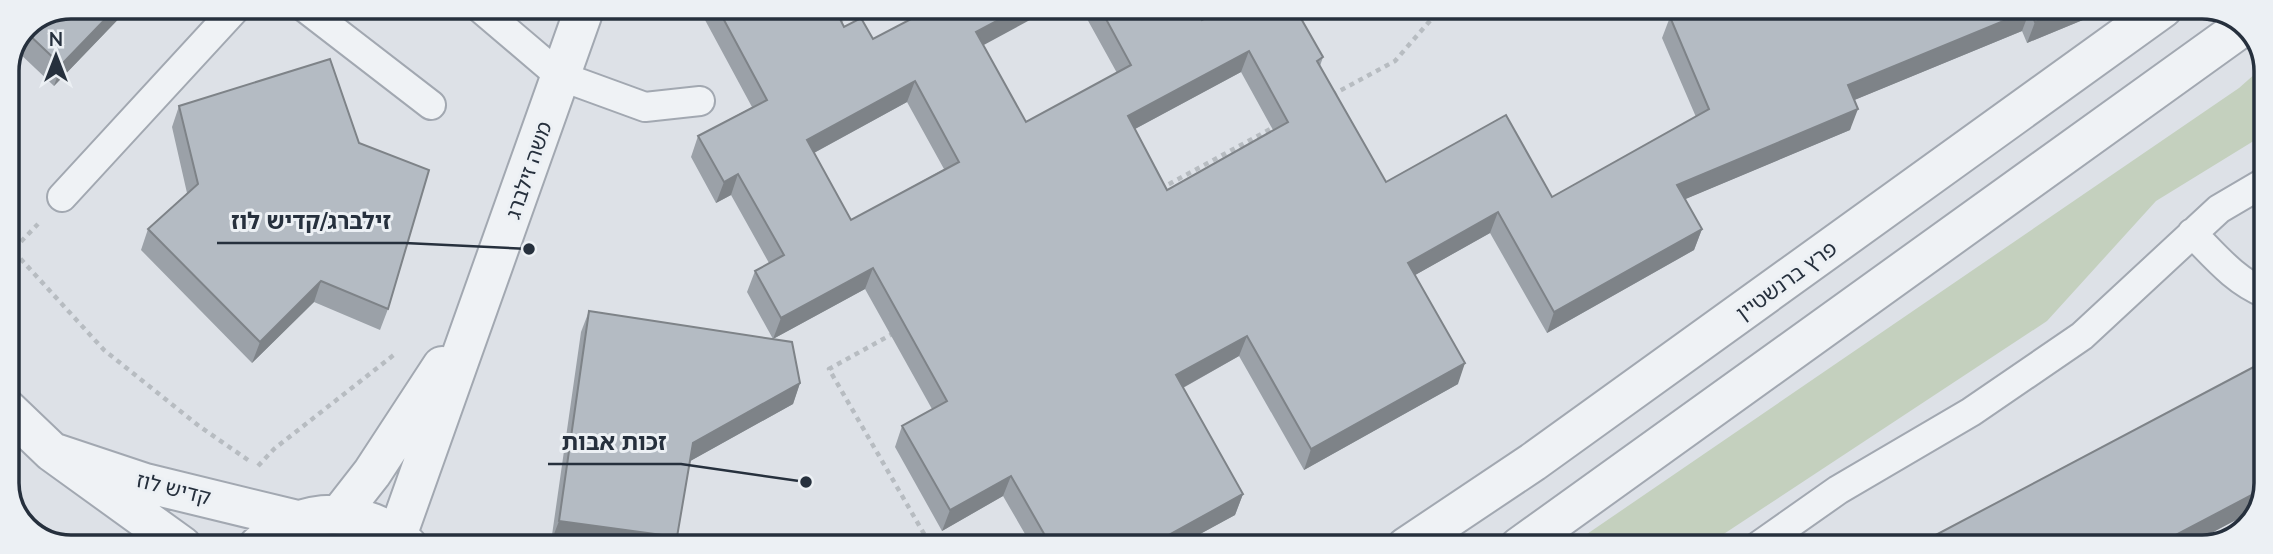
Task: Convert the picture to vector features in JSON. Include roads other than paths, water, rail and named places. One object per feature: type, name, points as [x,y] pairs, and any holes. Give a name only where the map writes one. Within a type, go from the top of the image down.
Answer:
[{"type":"street","name":"משה זילברג","points":[[405,535],[471,333],[580,19]]},
{"type":"street","name":"פרץ ברנשטיין","points":[[1424,535],[1544,454],[2148,19]]},
{"type":"street","points":[[1536,535],[2236,32]]},
{"type":"street","name":"משה זילברג","points":[[340,514],[372,472],[439,368],[471,333]]},
{"type":"street","name":"קדיש לוז","points":[[19,420],[52,452],[167,535]]},
{"type":"street","name":"קדיש לוז","points":[[52,452],[145,483],[297,520]]},
{"type":"street","points":[[274,535],[297,520],[340,514],[368,519],[393,535]]},
{"type":"lane","points":[[62,197],[226,19]]},
{"type":"lane","points":[[320,19],[431,105]]},
{"type":"lane","points":[[494,19],[560,76],[645,107],[700,101]]},
{"type":"lane","points":[[1774,535],[1838,490],[1971,412],[2082,336],[2219,209],[2254,188]]},
{"type":"lane","points":[[2192,233],[2240,279],[2254,287]]},
{"type":"place","name":"זילברג/קדיש לוז","points":[[529,249]]},
{"type":"place","name":"זכות אבות","points":[[806,482]]}]
